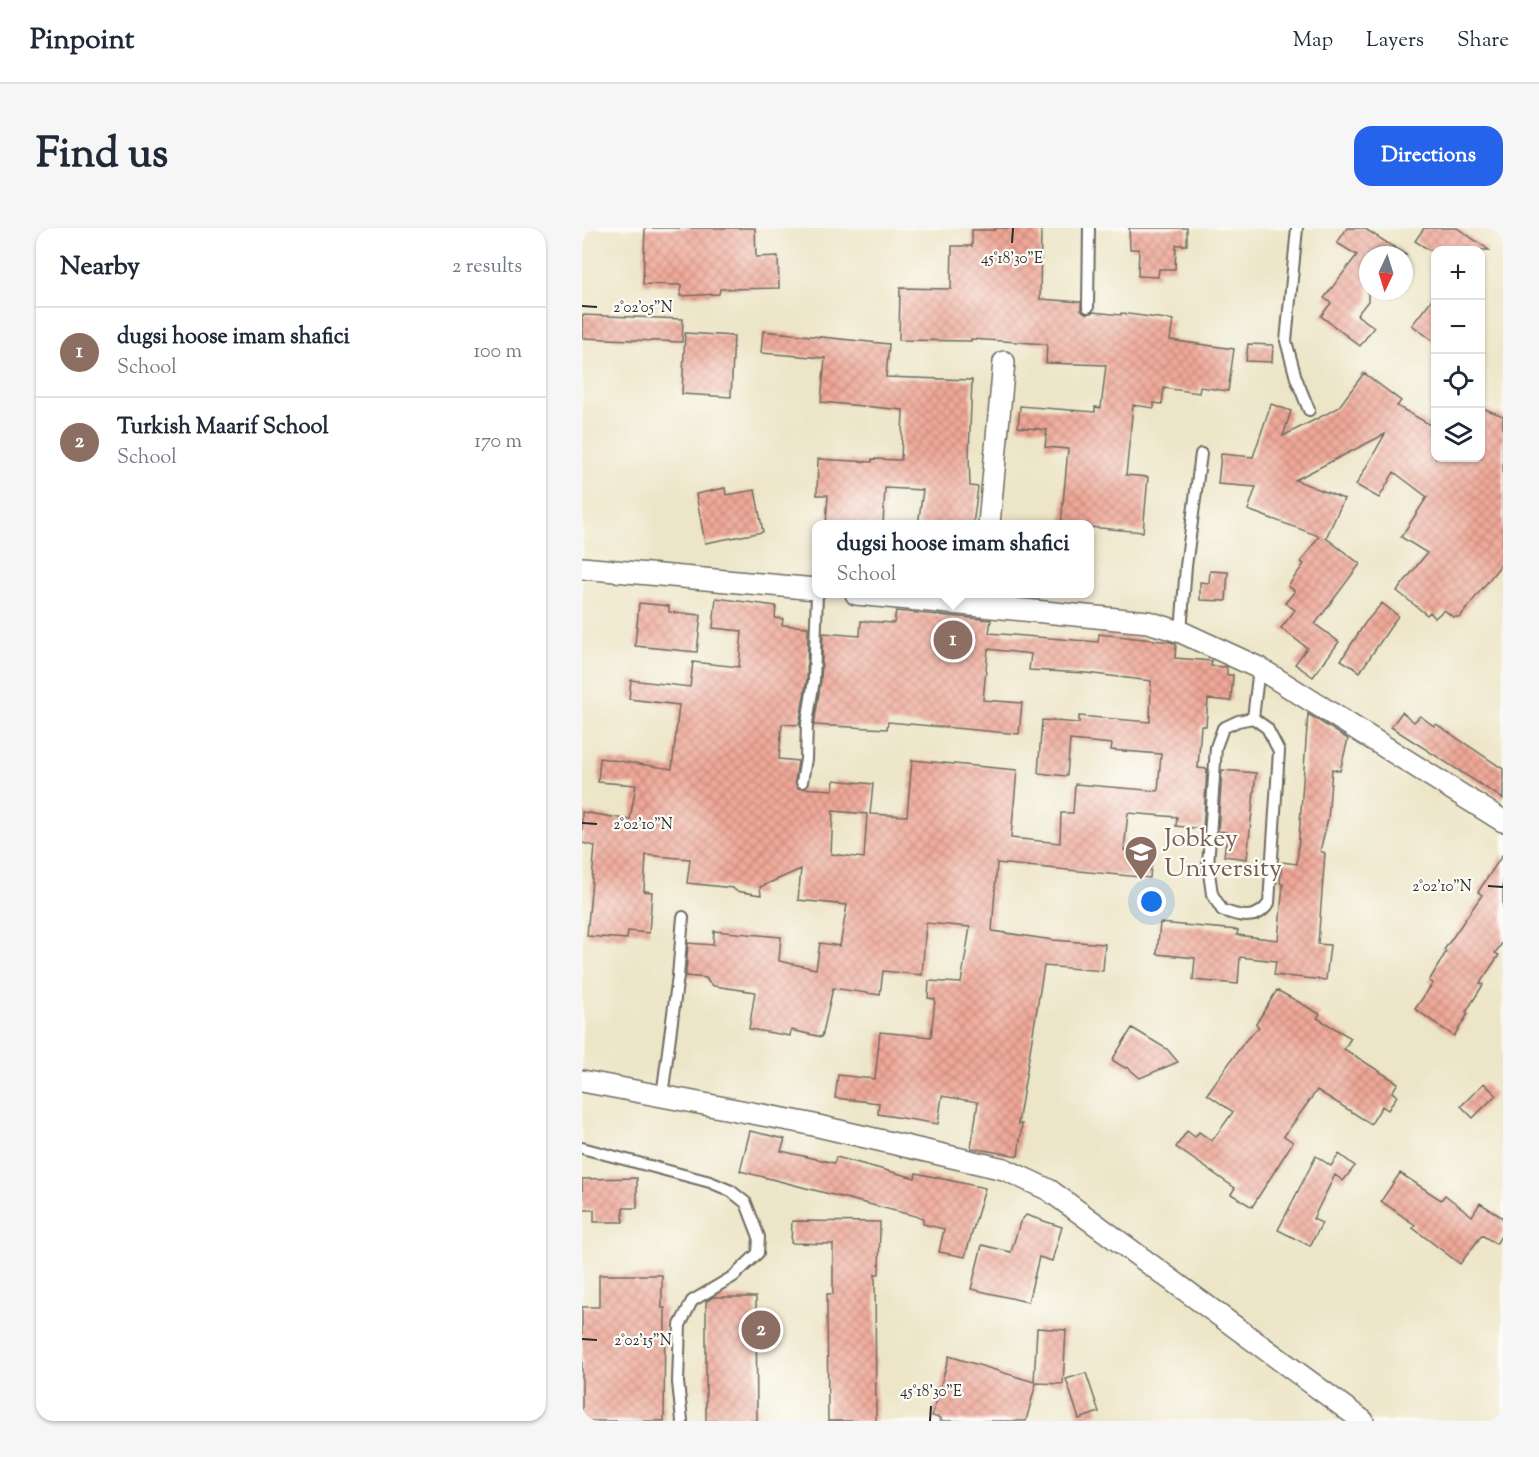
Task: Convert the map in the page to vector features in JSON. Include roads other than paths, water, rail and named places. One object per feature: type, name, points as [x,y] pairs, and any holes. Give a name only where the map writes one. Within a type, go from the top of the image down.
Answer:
[{"type":"street","points":[[989,520],[1004,362]]},
{"type":"street","points":[[582,568],[812,591]]},
{"type":"street","points":[[940,598],[982,600],[1148,622],[1181,632],[1259,668],[1503,821]]},
{"type":"street","points":[[582,1081],[805,1122],[1004,1169],[1049,1190],[1353,1418]]},
{"type":"lane","points":[[1088,307],[1089,228]]},
{"type":"lane","points":[[1297,228],[1286,341],[1296,378],[1309,410]]},
{"type":"lane","points":[[1181,632],[1186,566],[1200,454]]},
{"type":"lane","points":[[802,782],[806,759],[807,723],[814,680],[817,598]]},
{"type":"lane","points":[[1253,718],[1259,668]]},
{"type":"lane","points":[[1253,718],[1267,728],[1279,751],[1269,903],[1258,914],[1248,917],[1222,910],[1212,894],[1208,866],[1216,747],[1223,728],[1238,721],[1253,718]]},
{"type":"lane","points":[[662,1096],[678,976],[683,917]]},
{"type":"lane","points":[[582,1148],[710,1182],[731,1191],[746,1203],[759,1237],[758,1254],[734,1276],[692,1301],[680,1325],[678,1382],[682,1421]]},
{"type":"place","name":"dugsi hoose imam shafici","points":[[953,640]]},
{"type":"place","name":"Jobkey University","points":[[1141,881]]},
{"type":"place","name":"Turkish Maarif School","points":[[761,1330]]}]
